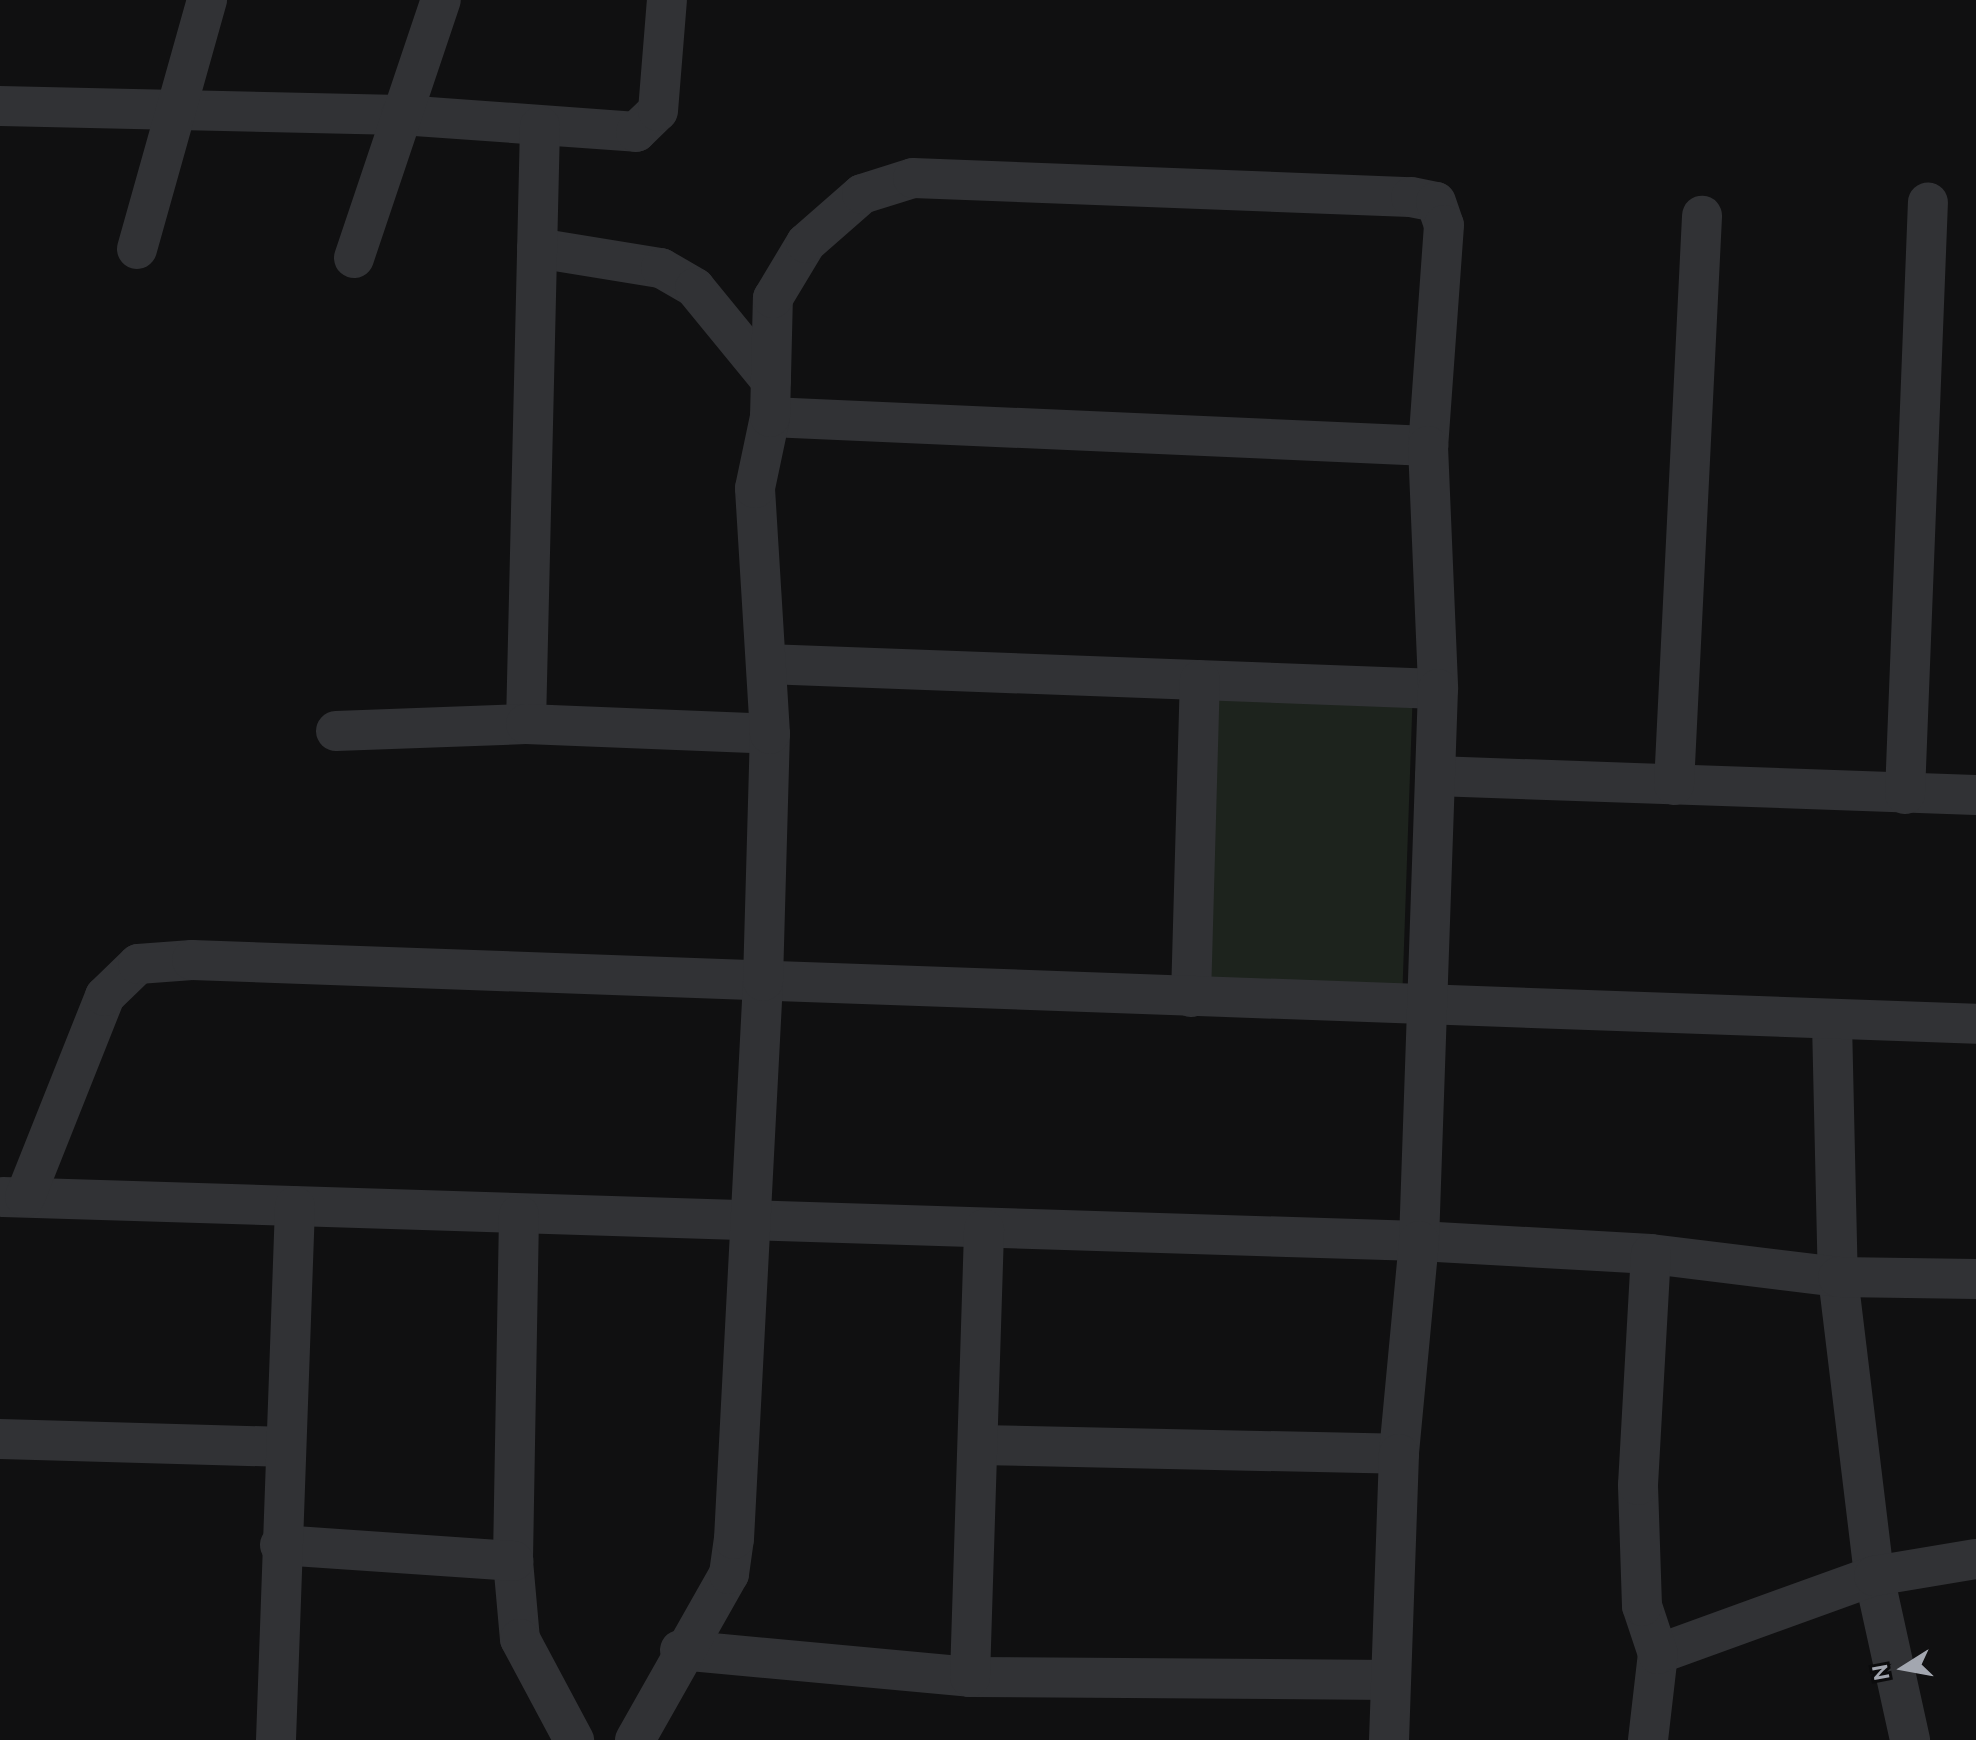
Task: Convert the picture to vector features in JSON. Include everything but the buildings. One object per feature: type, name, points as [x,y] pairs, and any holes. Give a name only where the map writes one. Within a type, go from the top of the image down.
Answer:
[{"type":"street","points":[[137,249],[172,108],[207,0]]},
{"type":"street","points":[[354,258],[441,0]]},
{"type":"street","points":[[0,106],[401,115],[636,132],[651,122],[667,0]]},
{"type":"street","points":[[526,724],[540,126]]},
{"type":"street","points":[[635,1740],[680,1650],[729,1574],[746,1217],[763,981],[770,734],[755,488],[771,399],[773,298],[806,243],[862,194],[913,178],[1411,197],[1436,202],[1444,225],[1428,446],[1438,689],[1419,1241],[1399,1454],[1389,1740]]},
{"type":"street","points":[[1905,794],[1928,202]]},
{"type":"street","points":[[1674,785],[1702,216]]},
{"type":"street","points":[[537,248],[661,268],[695,288],[771,399]]},
{"type":"street","points":[[771,399],[1428,446]]},
{"type":"street","points":[[766,664],[1438,689]]},
{"type":"street","points":[[1191,997],[1200,680]]},
{"type":"street","points":[[336,731],[526,724],[770,734]]},
{"type":"street","points":[[1435,776],[1976,795]]},
{"type":"street","points":[[1976,1024],[1832,1022],[763,981],[138,964],[105,996],[13,1197],[519,1215],[746,1217],[984,1229],[1419,1241],[1651,1254],[1838,1277],[1976,1279]]},
{"type":"street","points":[[1832,1022],[1838,1277],[1874,1576],[1910,1740]]},
{"type":"street","points":[[276,1740],[280,1545],[295,1206]]},
{"type":"street","points":[[519,1215],[513,1561],[520,1639],[574,1740]]},
{"type":"street","points":[[970,1677],[984,1229]]},
{"type":"street","points":[[1648,1740],[1658,1654],[1642,1606],[1638,1485],[1651,1254]]},
{"type":"street","points":[[0,1439],[286,1447]]},
{"type":"street","points":[[979,1445],[1399,1454]]},
{"type":"street","points":[[280,1545],[513,1561]]},
{"type":"street","points":[[1658,1654],[1874,1576],[1976,1559]]},
{"type":"street","points":[[680,1650],[970,1677],[1391,1680]]},
{"type":"shaded area","points":[[1217,684],[1413,691],[1402,994],[1206,987]]}]
